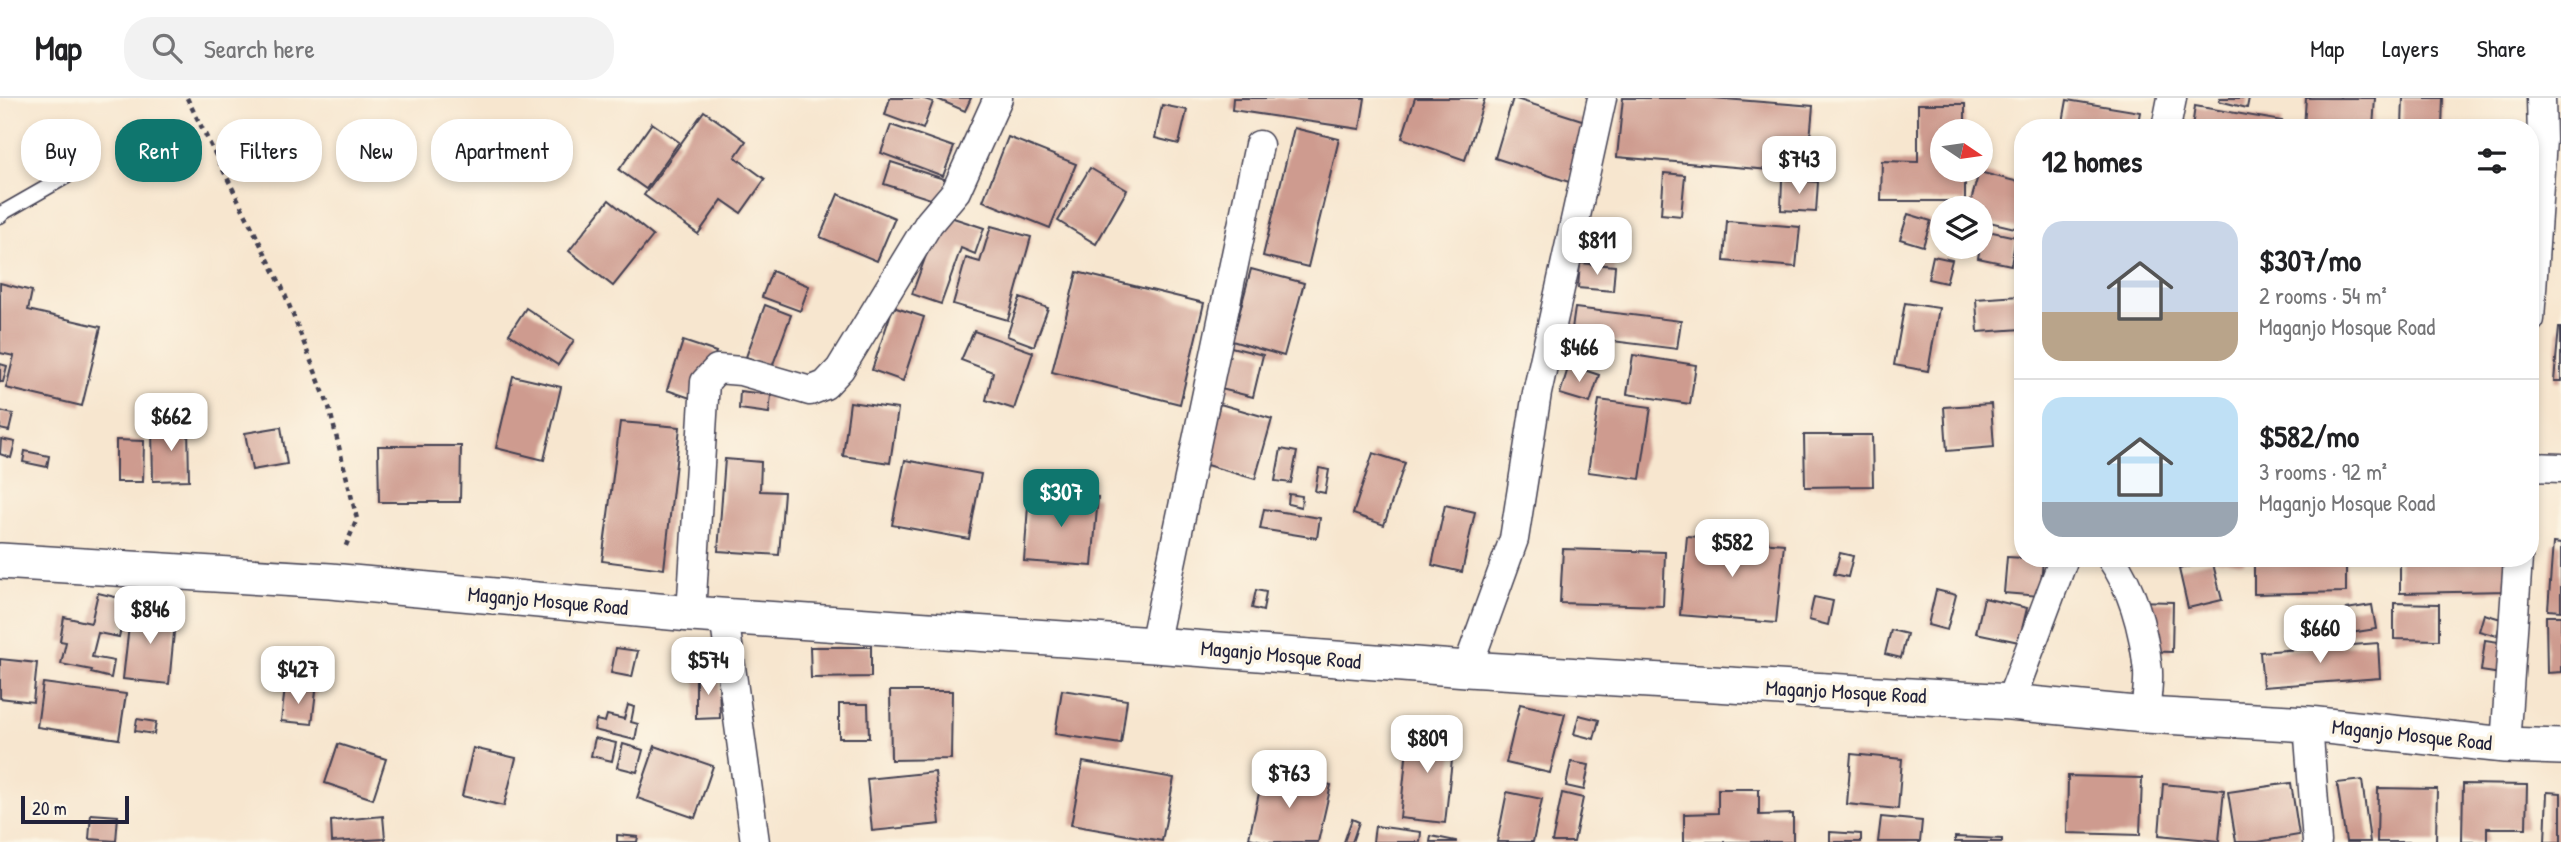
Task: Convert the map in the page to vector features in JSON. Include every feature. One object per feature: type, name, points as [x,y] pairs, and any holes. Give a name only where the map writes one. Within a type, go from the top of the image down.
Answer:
[{"type":"street","points":[[755,842],[708,615],[705,382],[717,369],[741,371],[810,391],[825,384],[840,369],[929,223],[956,191],[998,98]]},
{"type":"street","points":[[1467,669],[1514,539],[1537,393],[1602,98]]},
{"type":"street","points":[[2168,119],[2172,98]]},
{"type":"street","points":[[2539,246],[2552,141],[2541,98]]},
{"type":"street","points":[[1154,645],[1259,145]]},
{"type":"street","points":[[2539,467],[2561,468]]},
{"type":"street","name":"Maganjo Mosque Road","points":[[0,561],[330,581],[708,615],[1467,669],[2010,702],[2145,715],[2308,724],[2505,745],[2561,747]]},
{"type":"street","points":[[2010,702],[2061,567]]},
{"type":"street","points":[[2118,567],[2138,614],[2148,673],[2145,715]]},
{"type":"street","points":[[2505,745],[2517,567]]},
{"type":"street","points":[[2308,724],[2317,842]]},
{"type":"lane","points":[[0,216],[56,182]]},
{"type":"path","points":[[187,98],[282,287],[329,407],[357,520],[330,581]]},
{"type":"building","points":[[890,98],[922,98],[933,102],[923,129],[885,115]]},
{"type":"building","points":[[935,98],[971,98],[965,111]]},
{"type":"building","points":[[1233,98],[1365,98],[1360,129],[1232,110]]},
{"type":"building","points":[[1415,98],[1485,98],[1465,160],[1402,138]]},
{"type":"building","points":[[1513,98],[1588,122],[1569,182],[1495,158]]},
{"type":"building","points":[[1623,98],[1712,98],[1813,106],[1807,173],[1617,157]]},
{"type":"building","points":[[2220,98],[2249,98],[2247,108],[2219,101]]},
{"type":"building","points":[[2306,98],[2375,98],[2374,119],[2305,119]]},
{"type":"building","points":[[2403,98],[2443,98],[2442,119],[2402,119]]},
{"type":"building","points":[[2067,100],[2140,112],[2139,119],[2064,119]]},
{"type":"building","points":[[1918,104],[1965,104],[1965,119],[1930,119],[1930,182],[1965,182],[1965,196],[1930,196],[1930,201],[1881,201],[1882,161],[1918,162]]},
{"type":"building","points":[[1162,105],[1187,110],[1179,144],[1155,138]]},
{"type":"building","points":[[2195,106],[2270,119],[2193,119]]},
{"type":"building","points":[[704,111],[746,141],[735,157],[765,179],[741,213],[722,200],[698,234],[644,195]]},
{"type":"building","points":[[652,123],[679,142],[646,189],[619,170]]},
{"type":"building","points":[[891,125],[954,147],[943,176],[881,153]]},
{"type":"building","points":[[1294,128],[1339,139],[1308,267],[1263,256]]},
{"type":"building","points":[[1008,137],[1076,164],[1050,228],[983,201]]},
{"type":"building","points":[[891,162],[947,180],[940,202],[884,184]]},
{"type":"building","points":[[1090,168],[1127,190],[1096,244],[1058,221]]},
{"type":"building","points":[[1664,173],[1685,175],[1681,216],[1661,214]]},
{"type":"building","points":[[1993,176],[2014,181],[2014,228],[1993,223],[1993,196],[1972,196],[1976,182],[1993,182]]},
{"type":"building","points":[[1782,179],[1818,182],[1816,212],[1781,210]]},
{"type":"building","points":[[838,194],[895,218],[877,261],[820,237]]},
{"type":"building","points":[[609,200],[653,236],[613,286],[569,251]]},
{"type":"building","points":[[941,214],[984,228],[975,254],[961,248],[941,304],[912,294]]},
{"type":"building","points":[[1908,214],[1930,221],[1923,246],[1900,239]]},
{"type":"building","points":[[1727,221],[1800,227],[1796,267],[1724,261]]},
{"type":"building","points":[[991,226],[1031,237],[1008,320],[953,304],[966,258],[980,262]]},
{"type":"building","points":[[1993,232],[2014,237],[2011,265],[1983,259],[1993,259]]},
{"type":"building","points":[[1932,259],[1952,260],[1946,283],[1928,279]]},
{"type":"building","points":[[1580,263],[1615,266],[1613,291],[1578,288]]},
{"type":"building","points":[[1251,269],[1304,283],[1284,356],[1232,341]]},
{"type":"building","points":[[772,271],[809,286],[800,311],[762,297]]},
{"type":"building","points":[[1077,272],[1204,303],[1180,404],[1052,372]]},
{"type":"building","points":[[0,283],[32,291],[28,310],[101,327],[82,406],[6,388],[14,356],[0,353]]},
{"type":"building","points":[[2014,296],[2014,330],[1978,332],[1976,299]]},
{"type":"building","points":[[1020,298],[1048,308],[1034,346],[1007,336]]},
{"type":"building","points":[[1905,303],[1939,308],[1928,371],[1894,365]]},
{"type":"building","points":[[765,305],[791,315],[772,367],[746,357]]},
{"type":"building","points":[[893,307],[924,317],[903,381],[872,370]]},
{"type":"building","points":[[526,308],[574,340],[558,365],[509,334]]},
{"type":"building","points":[[1575,308],[1681,321],[1677,349],[1571,336]]},
{"type":"building","points":[[2559,328],[2561,381],[2554,381]]},
{"type":"building","points":[[974,331],[1033,352],[1014,409],[986,400],[993,372],[961,360]]},
{"type":"building","points":[[683,341],[716,352],[699,401],[667,390]]},
{"type":"building","points":[[1231,347],[1263,355],[1253,397],[1221,389]]},
{"type":"building","points":[[1633,355],[1696,365],[1690,404],[1627,394]]},
{"type":"building","points":[[0,364],[7,366],[3,382],[0,382]]},
{"type":"building","points":[[1569,365],[1599,375],[1590,403],[1560,394]]},
{"type":"building","points":[[513,376],[561,387],[544,460],[496,448]]},
{"type":"building","points":[[740,391],[771,395],[769,413],[739,409]]},
{"type":"building","points":[[1599,400],[1651,407],[1640,479],[1588,472]]},
{"type":"building","points":[[850,402],[898,409],[890,463],[843,456]]},
{"type":"building","points":[[1220,404],[1272,419],[1255,479],[1203,464]]},
{"type":"building","points":[[1991,404],[1994,447],[1947,451],[1944,407]]},
{"type":"building","points":[[0,411],[13,414],[9,431],[0,429]]},
{"type":"building","points":[[620,422],[680,427],[664,569],[602,561]]},
{"type":"building","points":[[188,426],[189,480],[153,481],[152,427]]},
{"type":"building","points":[[281,427],[287,464],[252,470],[245,433]]},
{"type":"building","points":[[1804,435],[1872,435],[1873,486],[1805,487]]},
{"type":"building","points":[[1,439],[15,442],[11,458],[0,454]]},
{"type":"building","points":[[116,440],[144,441],[143,482],[116,482]]},
{"type":"building","points":[[378,446],[461,446],[460,502],[379,502]]},
{"type":"building","points":[[1281,449],[1297,452],[1291,483],[1275,481]]},
{"type":"building","points":[[25,451],[49,456],[47,467],[23,462]]},
{"type":"building","points":[[1373,453],[1405,463],[1384,525],[1353,514]]},
{"type":"building","points":[[725,459],[761,462],[760,491],[784,492],[779,555],[718,551]]},
{"type":"building","points":[[905,460],[981,474],[969,539],[892,525]]},
{"type":"building","points":[[1319,468],[1329,470],[1325,493],[1315,491]]},
{"type":"building","points":[[1029,492],[1098,497],[1092,566],[1024,561]]},
{"type":"building","points":[[1289,494],[1302,496],[1301,507],[1288,504]]},
{"type":"building","points":[[1445,505],[1475,512],[1462,572],[1432,565]]},
{"type":"building","points":[[1264,509],[1320,518],[1317,538],[1260,529]]},
{"type":"building","points":[[1687,536],[1784,544],[1776,623],[1680,615]]},
{"type":"building","points":[[2553,543],[2561,544],[2561,611],[2548,610]]},
{"type":"building","points":[[1563,549],[1665,552],[1663,606],[1560,603]]},
{"type":"building","points":[[1840,553],[1853,556],[1848,577],[1834,574]]},
{"type":"building","points":[[2007,557],[2014,557],[2014,567],[2042,567],[2040,596],[2004,593]]},
{"type":"building","points":[[2214,567],[2222,600],[2188,608],[2179,569]]},
{"type":"building","points":[[2254,567],[2346,567],[2346,592],[2254,594]]},
{"type":"building","points":[[2400,567],[2507,567],[2508,591],[2400,593]]},
{"type":"building","points":[[1256,590],[1266,592],[1263,611],[1252,608]]},
{"type":"building","points":[[1936,590],[1956,595],[1947,630],[1928,625]]},
{"type":"building","points":[[98,593],[128,600],[119,637],[98,633],[92,657],[114,661],[111,678],[91,673],[92,670],[61,664],[66,642],[60,641],[64,617],[91,623]]},
{"type":"building","points":[[1814,597],[1833,601],[1828,625],[1809,620]]},
{"type":"building","points":[[1984,598],[2027,608],[2019,642],[1976,633]]},
{"type":"building","points":[[2135,601],[2173,602],[2172,652],[2134,651]]},
{"type":"building","points":[[2394,603],[2439,604],[2439,640],[2394,639]]},
{"type":"building","points":[[2372,605],[2376,629],[2350,633],[2346,609]]},
{"type":"building","points":[[131,608],[176,612],[169,684],[123,679]]},
{"type":"building","points":[[2484,614],[2501,619],[2497,636],[2479,631]]},
{"type":"building","points":[[2546,616],[2561,616],[2561,672],[2547,673]]},
{"type":"building","points":[[1891,630],[1907,634],[1901,658],[1885,654]]},
{"type":"building","points":[[2485,640],[2506,643],[2501,674],[2481,671]]},
{"type":"building","points":[[2378,643],[2380,678],[2263,687],[2260,652]]},
{"type":"building","points":[[810,647],[871,647],[871,677],[811,678]]},
{"type":"building","points":[[616,648],[638,651],[632,677],[611,673]]},
{"type":"building","points":[[0,659],[37,663],[33,702],[0,698]]},
{"type":"building","points":[[696,675],[719,675],[720,718],[696,719]]},
{"type":"building","points":[[43,683],[126,694],[119,739],[37,727]]},
{"type":"building","points":[[285,688],[316,691],[312,724],[281,721]]},
{"type":"building","points":[[1062,690],[1127,700],[1121,744],[1055,734]]},
{"type":"building","points":[[890,691],[952,691],[951,759],[891,760]]},
{"type":"building","points":[[839,704],[868,704],[869,738],[839,738]]},
{"type":"building","points":[[1520,704],[1565,714],[1550,773],[1506,763]]},
{"type":"building","points":[[628,705],[634,707],[631,722],[638,724],[635,740],[594,730],[596,720],[605,722],[607,715],[624,719]]},
{"type":"building","points":[[1579,715],[1599,720],[1594,739],[1574,734]]},
{"type":"building","points":[[137,719],[156,722],[154,734],[135,731]]},
{"type":"building","points":[[1409,728],[1455,733],[1445,823],[1400,818]]},
{"type":"building","points":[[595,738],[616,743],[612,761],[591,756]]},
{"type":"building","points":[[338,744],[386,759],[373,799],[325,783]]},
{"type":"building","points":[[623,744],[643,750],[637,772],[617,767]]},
{"type":"building","points":[[655,746],[713,766],[695,818],[637,798]]},
{"type":"building","points":[[473,748],[516,758],[504,806],[462,796]]},
{"type":"building","points":[[1851,754],[1902,759],[1898,809],[1847,804]]},
{"type":"building","points":[[1083,762],[1174,778],[1162,841],[1071,825]]},
{"type":"building","points":[[1571,762],[1589,765],[1584,790],[1566,786]]},
{"type":"building","points":[[1264,771],[1331,785],[1318,842],[1267,842],[1249,838]]},
{"type":"building","points":[[935,772],[940,824],[872,831],[867,779]]},
{"type":"building","points":[[2068,776],[2142,778],[2140,835],[2067,833]]},
{"type":"building","points":[[2362,780],[2370,842],[2346,842],[2337,783]]},
{"type":"building","points":[[2291,783],[2299,835],[2258,842],[2236,842],[2228,792]]},
{"type":"building","points":[[2163,784],[2224,790],[2219,841],[2159,835]]},
{"type":"building","points":[[2463,784],[2527,785],[2526,828],[2487,828],[2487,842],[2462,842]]},
{"type":"building","points":[[2378,788],[2437,789],[2436,842],[2377,842]]},
{"type":"building","points":[[1718,789],[1759,789],[1759,815],[1793,814],[1793,842],[1684,842],[1684,814],[1718,813]]},
{"type":"building","points":[[1507,792],[1542,799],[1533,842],[1497,842]]},
{"type":"building","points":[[2547,792],[2561,793],[2561,842],[2545,842]]},
{"type":"building","points":[[1562,793],[1583,798],[1574,842],[1552,842]]},
{"type":"building","points":[[91,814],[118,816],[116,841],[89,839]]},
{"type":"building","points":[[383,816],[385,839],[332,842],[331,821]]},
{"type":"building","points":[[1881,817],[1922,821],[1920,842],[1878,842]]},
{"type":"building","points":[[1352,819],[1359,822],[1352,842],[1344,842]]},
{"type":"building","points":[[1375,826],[1421,832],[1420,842],[1373,842]]},
{"type":"building","points":[[1830,832],[1861,834],[1861,842],[1830,842]]},
{"type":"building","points":[[617,835],[638,837],[637,842],[617,842]]},
{"type":"building","points":[[1431,836],[1456,841],[1456,842],[1430,842]]},
{"type":"building","points":[[1955,837],[2002,839],[2002,842],[1955,842]]}]
